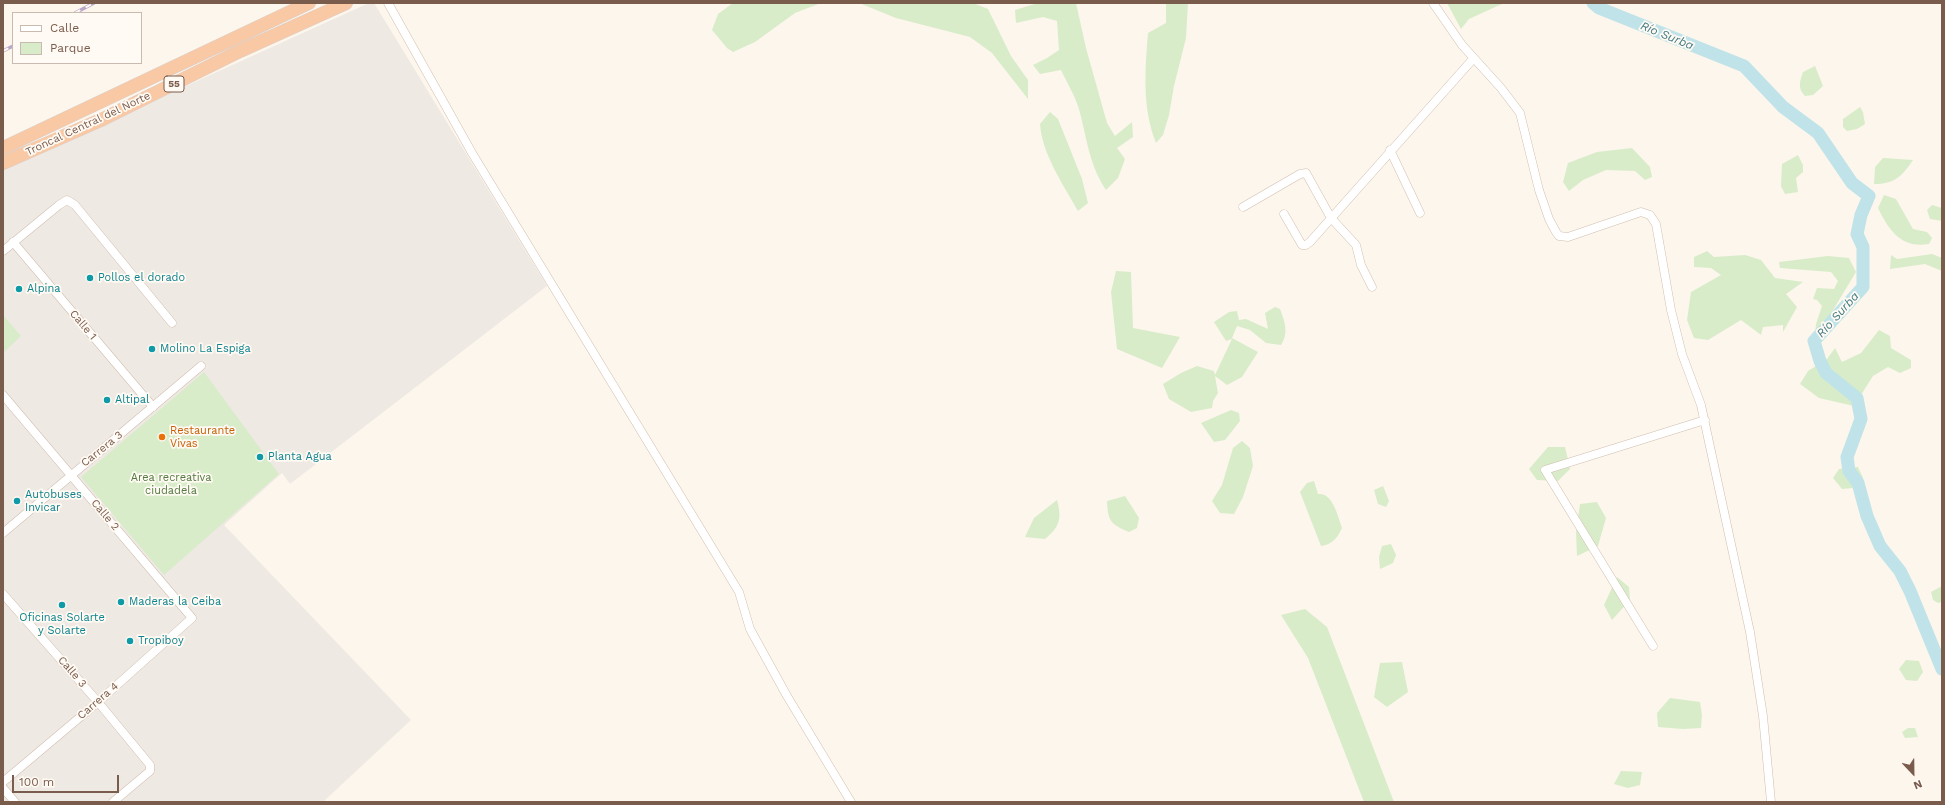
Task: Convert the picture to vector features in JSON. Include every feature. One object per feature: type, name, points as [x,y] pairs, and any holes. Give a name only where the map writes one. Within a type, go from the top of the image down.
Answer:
[{"type":"highway","name":"Troncal Central del Norte","points":[[3,148],[309,3]]},
{"type":"highway","name":"Troncal Central del Norte","points":[[3,163],[103,119],[240,51],[346,3]]},
{"type":"street","points":[[388,3],[472,152],[739,592],[750,629],[851,802]]},
{"type":"street","points":[[1433,3],[1473,59],[1501,88],[1520,113],[1544,207],[1559,236],[1568,238],[1641,212],[1646,212],[1653,219],[1658,231],[1666,287],[1677,335],[1697,391],[1705,420],[1750,632],[1763,716],[1771,802]]},
{"type":"street","points":[[1284,214],[1302,244],[1306,245],[1473,59]]},
{"type":"street","points":[[1390,150],[1420,213]]},
{"type":"street","points":[[1244,207],[1300,174],[1306,173],[1331,218],[1356,245],[1361,265],[1372,287]]},
{"type":"street","points":[[3,251],[68,200],[75,205],[172,323]]},
{"type":"street","name":"Calle 1","points":[[13,242],[153,407]]},
{"type":"street","name":"Carrera 3","points":[[3,533],[71,474],[201,366]]},
{"type":"street","name":"Calle 2","points":[[3,395],[192,618]]},
{"type":"street","points":[[1653,646],[1545,470],[1705,420]]},
{"type":"street","name":"Calle 3","points":[[3,594],[98,702],[150,766],[150,771],[113,802]]},
{"type":"street","name":"Carrera 4","points":[[3,782],[98,702],[192,618]]},
{"type":"street","points":[[3,788],[15,802]]},
{"type":"shaded area","points":[[369,3],[374,3],[547,286],[290,484],[282,473],[224,525],[411,720],[323,802],[3,802],[3,169]]},
{"type":"green space","points":[[733,3],[821,3],[795,13],[755,42],[733,52],[727,48],[712,30],[718,14]]},
{"type":"green space","points":[[859,3],[973,3],[988,9],[1011,56],[1028,80],[1028,99],[992,53],[970,37],[896,18]]},
{"type":"green space","points":[[1038,3],[1076,3],[1086,48],[1107,123],[1115,136],[1132,122],[1133,137],[1117,148],[1125,159],[1118,178],[1106,190],[1095,170],[1076,101],[1061,70],[1040,74],[1033,65],[1059,50],[1057,21],[1043,17],[1016,23],[1015,10]]},
{"type":"green space","points":[[1166,3],[1188,3],[1186,38],[1174,86],[1169,115],[1163,135],[1156,143],[1148,116],[1146,89],[1148,33],[1166,23]]},
{"type":"green space","points":[[1447,3],[1504,3],[1469,19],[1461,29]]},
{"type":"green space","points":[[1815,66],[1823,86],[1813,95],[1805,96],[1800,87],[1803,72]]},
{"type":"green space","points":[[1860,107],[1863,112],[1865,124],[1857,129],[1847,131],[1843,127],[1843,119]]},
{"type":"green space","points":[[1050,112],[1058,119],[1082,179],[1088,203],[1078,211],[1054,169],[1045,146],[1040,124]]},
{"type":"green space","points":[[1632,148],[1650,167],[1652,177],[1645,180],[1635,171],[1606,170],[1583,180],[1569,191],[1563,182],[1568,163],[1597,152]]},
{"type":"green space","points":[[1798,155],[1803,165],[1803,172],[1796,178],[1798,192],[1785,194],[1781,186],[1782,164]]},
{"type":"green space","points":[[1883,158],[1913,160],[1901,175],[1893,181],[1874,184],[1875,167]]},
{"type":"green space","points":[[1884,195],[1896,199],[1913,229],[1927,232],[1932,238],[1929,244],[1911,244],[1903,241],[1897,236],[1887,224],[1878,208]]},
{"type":"green space","points":[[1932,205],[1942,208],[1942,221],[1930,219],[1927,210]]},
{"type":"green space","points":[[1707,251],[1714,257],[1745,255],[1761,260],[1775,278],[1803,282],[1786,294],[1797,307],[1783,332],[1783,325],[1763,327],[1761,335],[1741,320],[1708,340],[1694,338],[1687,320],[1691,292],[1721,275],[1711,268],[1694,267],[1694,257]]},
{"type":"green space","points":[[1932,254],[1942,258],[1942,271],[1925,264],[1890,269],[1891,255],[1897,259]]},
{"type":"green space","points":[[1828,256],[1849,258],[1856,272],[1818,335],[1815,334],[1816,324],[1822,306],[1817,300],[1813,299],[1817,288],[1834,289],[1838,281],[1831,272],[1780,268],[1779,262]]},
{"type":"green space","points":[[1116,271],[1131,272],[1133,328],[1180,337],[1162,368],[1117,349],[1111,292]]},
{"type":"green space","points":[[1275,307],[1280,309],[1286,332],[1281,345],[1266,343],[1250,330],[1237,326],[1232,338],[1258,352],[1242,377],[1227,385],[1215,376],[1218,393],[1213,401],[1212,408],[1191,412],[1169,399],[1163,384],[1181,373],[1197,366],[1214,371],[1215,375],[1232,339],[1226,341],[1214,322],[1229,312],[1237,311],[1239,320],[1246,319],[1268,329],[1265,313]]},
{"type":"green space","points":[[3,315],[21,336],[3,353]]},
{"type":"green space","points":[[1879,330],[1890,336],[1891,348],[1911,360],[1911,368],[1900,373],[1888,367],[1873,376],[1854,406],[1819,398],[1800,384],[1808,371],[1827,359],[1835,348],[1842,362],[1861,353]]},
{"type":"green space","name":"Area recreativa ciudadela","points":[[204,372],[279,474],[164,575],[81,477]]},
{"type":"green space","points":[[1231,410],[1239,413],[1240,421],[1225,440],[1214,442],[1201,423]]},
{"type":"green space","points":[[1242,441],[1250,448],[1253,466],[1243,497],[1234,514],[1220,513],[1212,501],[1222,485],[1233,448]]},
{"type":"green space","points":[[1548,447],[1565,447],[1570,469],[1558,481],[1537,480],[1529,469]]},
{"type":"green space","points":[[1858,467],[1863,478],[1852,488],[1842,489],[1833,478],[1839,469]]},
{"type":"green space","points":[[1314,481],[1318,494],[1323,494],[1328,497],[1334,506],[1342,528],[1334,540],[1321,546],[1300,492],[1307,483]]},
{"type":"green space","points":[[1383,486],[1389,501],[1386,507],[1378,504],[1374,490]]},
{"type":"green space","points":[[1125,496],[1139,518],[1137,528],[1129,532],[1118,527],[1111,521],[1107,508],[1107,501]]},
{"type":"green space","points":[[1057,500],[1059,512],[1058,522],[1057,526],[1050,535],[1045,539],[1025,537],[1034,518]]},
{"type":"green space","points":[[1597,502],[1606,518],[1598,546],[1577,556],[1576,532],[1580,504]]},
{"type":"green space","points":[[1391,544],[1396,555],[1393,563],[1380,569],[1379,557],[1382,546]]},
{"type":"green space","points":[[1617,577],[1629,587],[1630,600],[1612,620],[1604,605]]},
{"type":"green space","points":[[1942,586],[1942,602],[1938,603],[1933,600],[1931,592]]},
{"type":"green space","points":[[1305,609],[1327,627],[1394,802],[1364,802],[1308,658],[1281,615]]},
{"type":"green space","points":[[1906,660],[1919,661],[1923,672],[1917,681],[1906,680],[1899,669]]},
{"type":"green space","points":[[1402,662],[1408,692],[1387,707],[1374,697],[1380,663]]},
{"type":"green space","points":[[1670,698],[1700,702],[1702,715],[1701,728],[1683,729],[1658,727],[1657,713]]},
{"type":"green space","points":[[1908,728],[1915,728],[1918,737],[1905,738],[1902,732]]},
{"type":"green space","points":[[1621,771],[1642,772],[1640,785],[1628,788],[1614,784]]},
{"type":"waterway","name":"Río Surba","points":[[1593,3],[1599,8],[1744,66],[1783,107],[1818,133],[1852,183],[1869,196],[1861,215],[1857,234],[1863,247],[1863,287],[1814,341],[1820,361],[1826,373],[1857,398],[1861,419],[1847,457],[1849,471],[1858,483],[1867,516],[1880,546],[1900,571],[1910,591],[1942,669]]},
{"type":"railway","points":[[77,12],[94,3]]},
{"type":"railway","points":[[3,51],[12,46]]},
{"type":"place","name":"Pollos el dorado","points":[[90,278]]},
{"type":"place","name":"Alpina","points":[[19,289]]},
{"type":"place","name":"Molino La Espiga","points":[[152,349]]},
{"type":"place","name":"Altipal","points":[[107,400]]},
{"type":"place","name":"Restaurante Vivas","points":[[162,437]]},
{"type":"place","name":"Planta Agua","points":[[260,457]]},
{"type":"place","name":"Autobuses Invicar","points":[[17,501]]},
{"type":"place","name":"Maderas la Ceiba","points":[[121,602]]},
{"type":"place","name":"Oficinas Solarte y Solarte","points":[[62,605]]},
{"type":"place","name":"Tropiboy","points":[[130,641]]}]
